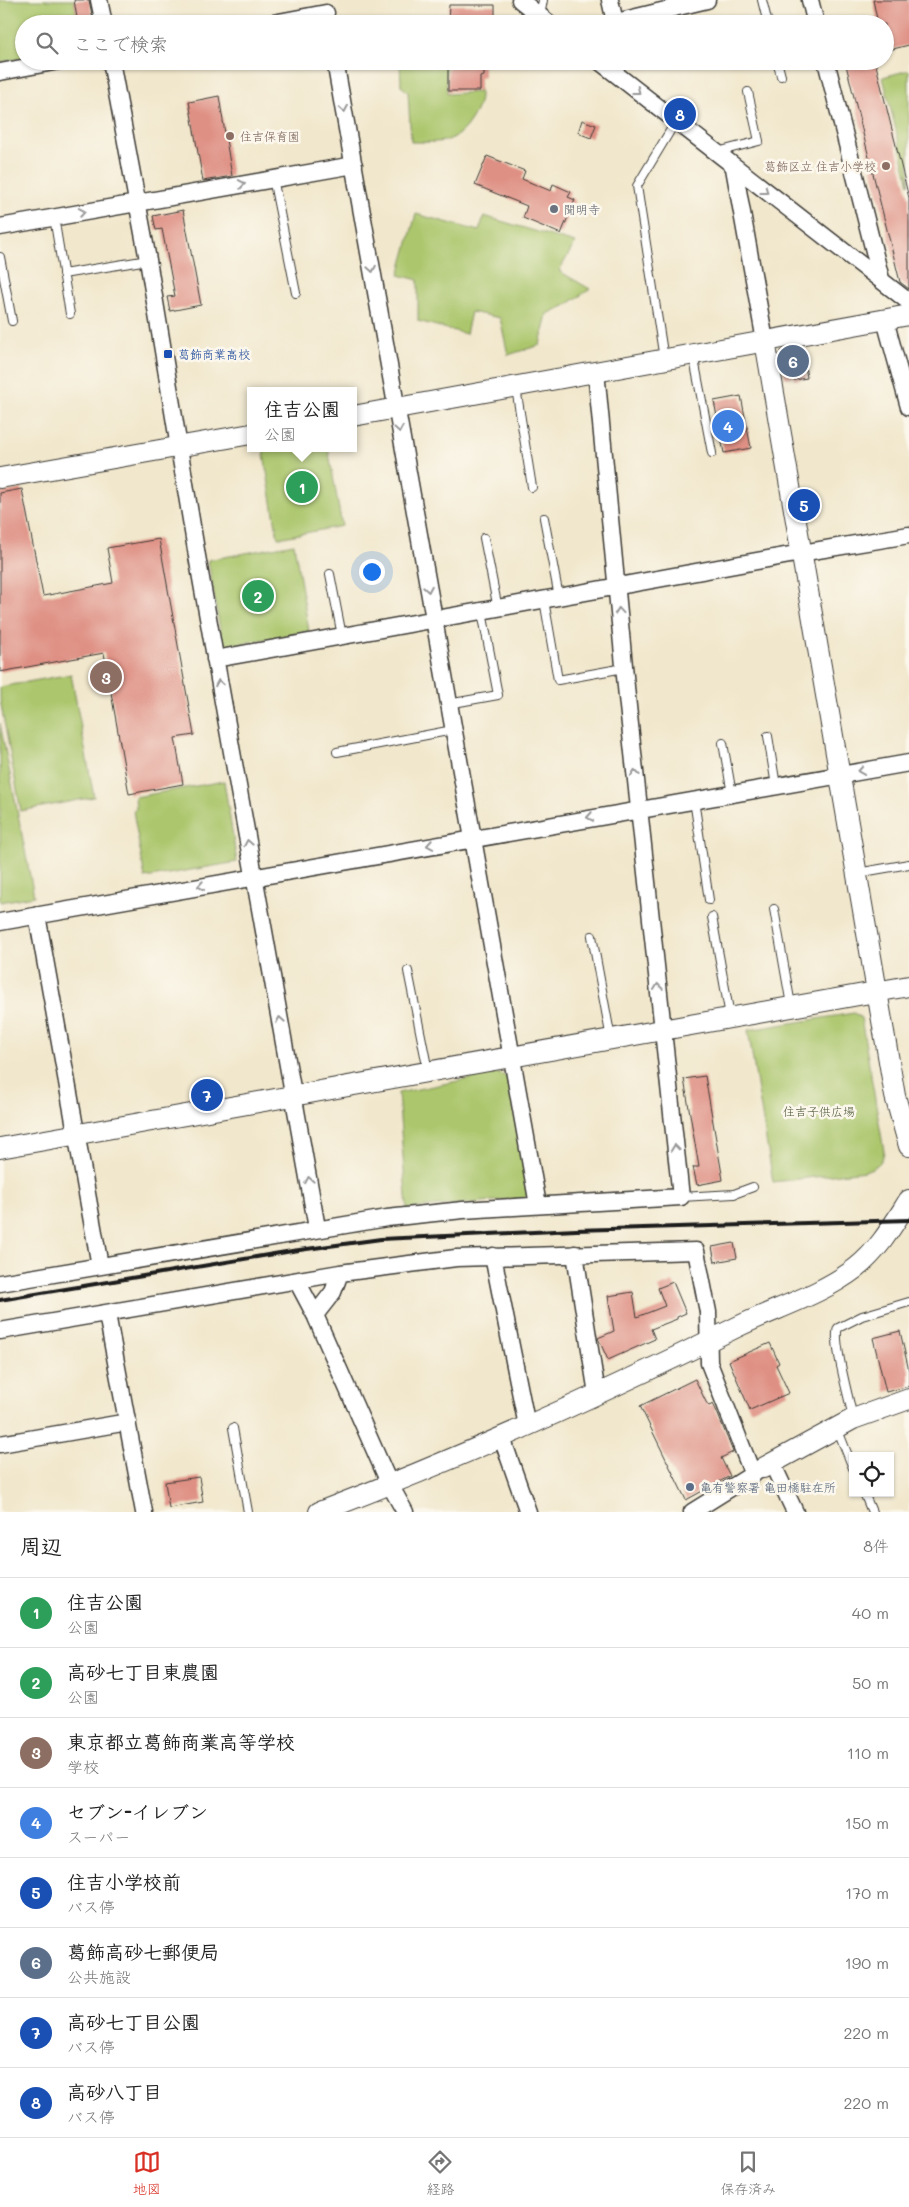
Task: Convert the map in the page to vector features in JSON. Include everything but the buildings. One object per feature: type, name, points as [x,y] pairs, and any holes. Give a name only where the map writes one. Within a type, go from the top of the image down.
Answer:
[{"type":"street","points":[[99,0],[102,15]]},
{"type":"street","points":[[520,0],[544,13]]},
{"type":"street","points":[[610,0],[611,15]]},
{"type":"street","points":[[645,15],[707,0]]},
{"type":"street","points":[[810,0],[814,15]]},
{"type":"street","points":[[314,15],[329,12]]},
{"type":"street","points":[[0,72],[15,69]]},
{"type":"street","points":[[113,70],[148,260],[215,659],[318,1228]]},
{"type":"street","points":[[337,70],[538,1204]]},
{"type":"street","points":[[611,70],[734,168],[909,302]]},
{"type":"street","points":[[828,70],[881,280]]},
{"type":"street","points":[[0,227],[354,165]]},
{"type":"street","points":[[734,168],[895,1096],[909,1146]]},
{"type":"street","points":[[357,415],[596,370],[909,316]]},
{"type":"street","points":[[885,320],[909,407]]},
{"type":"street","points":[[0,1283],[318,1228],[387,1218],[538,1204],[681,1197],[638,809],[596,370]]},
{"type":"street","points":[[0,478],[247,435]]},
{"type":"street","points":[[215,659],[909,535]]},
{"type":"street","points":[[0,922],[254,876],[909,763]]},
{"type":"street","points":[[37,915],[100,1266]]},
{"type":"street","points":[[0,1148],[909,986]]},
{"type":"street","points":[[322,1511],[502,1438],[707,1344],[736,1328],[830,1284],[854,1270],[868,1258],[890,1231],[909,1200]]},
{"type":"street","points":[[0,1331],[340,1273],[493,1256],[696,1251],[708,1312],[708,1363],[763,1469],[795,1512]]},
{"type":"street","points":[[576,1254],[597,1394]]},
{"type":"street","points":[[493,1256],[527,1426]]},
{"type":"street","points":[[314,1314],[333,1292],[340,1273]]},
{"type":"street","points":[[297,1281],[314,1314],[390,1485],[404,1512]]},
{"type":"street","points":[[107,1314],[144,1512]]},
{"type":"street","points":[[695,1511],[763,1469],[844,1423],[909,1398]]},
{"type":"street","points":[[0,1444],[128,1422]]},
{"type":"street","points":[[502,1438],[528,1512]]},
{"type":"lane","points":[[762,0],[766,15]]},
{"type":"lane","points":[[779,70],[781,76]]},
{"type":"lane","points":[[715,152],[759,141],[748,92]]},
{"type":"lane","points":[[664,359],[637,186],[676,121]]},
{"type":"lane","points":[[273,178],[296,294]]},
{"type":"lane","points":[[54,217],[70,314]]},
{"type":"lane","points":[[0,257],[12,321]]},
{"type":"lane","points":[[63,274],[148,260]]},
{"type":"lane","points":[[693,354],[712,453]]},
{"type":"lane","points":[[515,385],[532,487]]},
{"type":"lane","points":[[544,518],[558,680],[624,668]]},
{"type":"lane","points":[[484,538],[498,609]]},
{"type":"lane","points":[[330,574],[342,636]]},
{"type":"lane","points":[[448,704],[498,695],[482,612]]},
{"type":"lane","points":[[337,752],[453,730]]},
{"type":"lane","points":[[768,736],[776,786]]},
{"type":"lane","points":[[723,743],[732,794]]},
{"type":"lane","points":[[694,800],[709,900]]},
{"type":"lane","points":[[856,873],[909,864]]},
{"type":"lane","points":[[774,908],[791,1007]]},
{"type":"lane","points":[[712,917],[730,1018]]},
{"type":"lane","points":[[592,936],[611,1039]]},
{"type":"lane","points":[[408,970],[428,1071]]},
{"type":"lane","points":[[681,1197],[734,1194],[753,1188]]},
{"type":"lane","points":[[850,1452],[844,1423],[850,1400],[836,1342],[838,1328],[862,1316],[909,1302]]},
{"type":"lane","points":[[233,1428],[248,1512]]},
{"type":"lane","points":[[866,1497],[872,1512]]},
{"type":"green space","points":[[0,0],[74,0],[76,15],[15,15],[15,60],[0,62]]},
{"type":"green space","points":[[400,70],[446,70],[447,94],[480,92],[479,103],[466,127],[453,138],[439,142],[411,142],[408,92],[401,86]]},
{"type":"green space","points":[[909,70],[909,184],[883,77]]},
{"type":"green space","points":[[416,214],[479,231],[484,216],[575,243],[559,271],[590,289],[565,306],[547,314],[540,345],[508,355],[500,318],[471,312],[466,334],[418,321],[418,280],[399,275]]},
{"type":"green space","points":[[264,452],[329,452],[342,526],[278,538]]},
{"type":"green space","points":[[294,544],[309,631],[223,647],[208,560]]},
{"type":"green space","points":[[71,674],[94,797],[21,811],[0,700],[0,687]]},
{"type":"green space","points":[[0,723],[34,896],[0,902]]},
{"type":"green space","points":[[224,781],[237,862],[145,878],[133,811],[136,809],[135,797]]},
{"type":"green space","name":"住吉子供広場","points":[[854,1013],[861,1018],[884,1151],[882,1159],[875,1166],[865,1171],[773,1182],[748,1030]]},
{"type":"green space","points":[[498,1073],[509,1078],[529,1193],[525,1198],[407,1209],[398,1093]]},
{"type":"railway","points":[[0,1300],[292,1251],[381,1239],[576,1230],[909,1220]]},
{"type":"place","name":"高砂八丁目","points":[[680,114]]},
{"type":"place","name":"住吉保育園","points":[[230,136]]},
{"type":"place","name":"葛飾区立 住吉小学校","points":[[886,166]]},
{"type":"place","name":"聞明寺","points":[[554,209]]},
{"type":"place","name":"葛飾商業高校","points":[[168,354]]},
{"type":"place","name":"葛飾高砂七郵便局","points":[[793,361]]},
{"type":"place","name":"セブン-イレブン","points":[[728,426]]},
{"type":"place","name":"住吉公園","points":[[302,487]]},
{"type":"place","name":"住吉小学校前","points":[[804,505]]},
{"type":"place","name":"高砂七丁目東農園","points":[[258,596]]},
{"type":"place","name":"東京都立葛飾商業高等学校","points":[[106,677]]},
{"type":"place","name":"高砂七丁目公園","points":[[207,1095]]},
{"type":"place","name":"亀有警察署 亀田橋駐在所","points":[[690,1487]]}]
